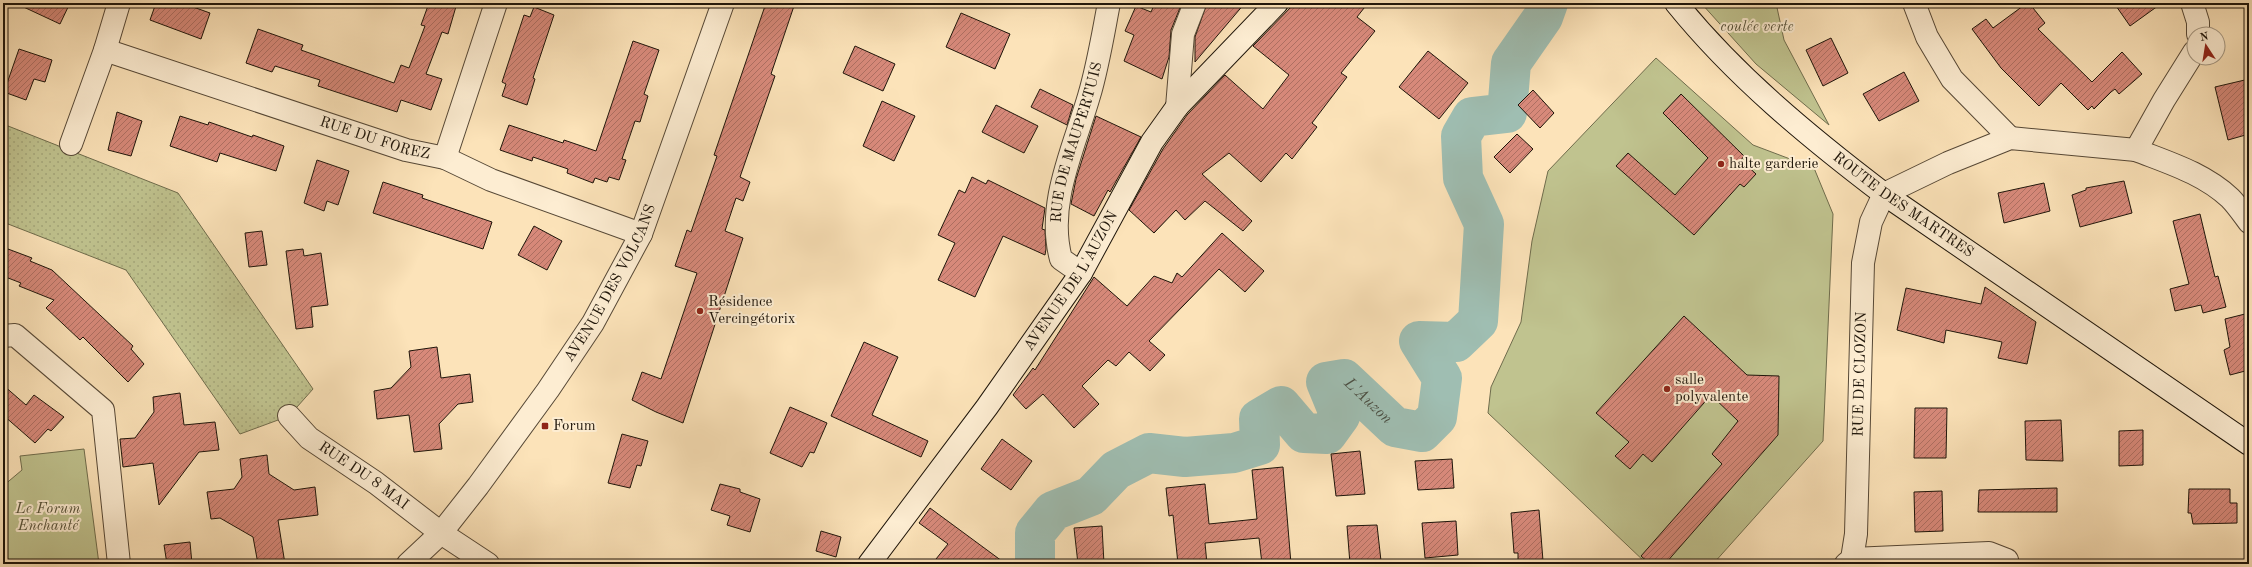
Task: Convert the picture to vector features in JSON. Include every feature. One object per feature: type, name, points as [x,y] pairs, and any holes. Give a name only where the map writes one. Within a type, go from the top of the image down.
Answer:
[{"type":"street","points":[[71,144],[105,50],[119,3]]},
{"type":"street","points":[[445,158],[496,3]]},
{"type":"street","name":"AVENUE DES VOLCANS","points":[[408,564],[441,533],[478,486],[548,390],[593,323],[641,234],[723,3]]},
{"type":"street","name":"RUE DE MAUPERTUIS","points":[[1081,273],[1061,259],[1057,243],[1058,206],[1062,182],[1090,94],[1110,3]]},
{"type":"street","points":[[1177,107],[1183,34],[1195,3]]},
{"type":"street","name":"AVENUE DE L'AUZON","points":[[869,564],[988,407],[1081,273],[1152,142],[1177,107],[1277,3]]},
{"type":"street","name":"ROUTE DES MARTRES","points":[[1676,3],[1711,45],[1819,144],[1884,194],[2249,444]]},
{"type":"street","points":[[1914,3],[1927,37],[1952,79],[2010,138]]},
{"type":"street","points":[[2192,3],[2198,26]]},
{"type":"street","name":"RUE DU FOREZ","points":[[105,50],[406,150],[445,158],[491,180],[641,234]]},
{"type":"street","points":[[2136,150],[2186,65]]},
{"type":"street","points":[[1884,194],[1948,163],[2010,138],[2136,150],[2182,167],[2210,182],[2231,199],[2249,222]]},
{"type":"street","name":"RUE DE CLOZON","points":[[1851,562],[1856,534],[1863,263],[1871,222],[1884,194]]},
{"type":"street","points":[[3,336],[15,335],[103,410],[119,564]]},
{"type":"street","name":"RUE DU 8 MAI","points":[[289,416],[309,438],[376,483],[441,533],[488,564]]},
{"type":"street","points":[[1851,562],[1989,554],[2007,560]]},
{"type":"green space","name":"coulée verte","points":[[1701,3],[1776,3],[1784,40],[1829,125],[1756,64]]},
{"type":"green space","points":[[1656,58],[1753,145],[1814,168],[1833,214],[1823,441],[1713,564],[1647,564],[1488,413],[1491,387],[1521,322],[1532,241],[1548,171]]},
{"type":"green space","points":[[3,124],[178,193],[313,389],[289,416],[240,434],[126,270],[3,222]]},
{"type":"green space","name":"Le Forum Enchanté","points":[[84,449],[99,564],[3,564],[3,486],[22,470],[20,456]]},
{"type":"building","points":[[15,3],[70,3],[60,24]]},
{"type":"building","points":[[156,3],[182,3],[210,13],[201,39],[150,20]]},
{"type":"building","points":[[429,3],[457,3],[448,34],[442,32],[426,74],[442,79],[431,110],[401,100],[397,112],[318,86],[320,80],[275,66],[272,72],[246,63],[258,29],[303,45],[301,50],[394,83],[401,65],[409,68],[425,26],[421,25]]},
{"type":"building","points":[[766,3],[795,3],[771,74],[775,76],[740,177],[750,182],[743,201],[736,198],[725,231],[743,238],[683,423],[632,400],[642,372],[661,379],[697,273],[675,266],[687,230],[691,232],[717,156],[714,155]]},
{"type":"building","points":[[1155,3],[1182,3],[1171,30],[1169,57],[1162,79],[1124,61],[1134,35],[1125,31],[1136,6],[1151,12]]},
{"type":"building","points":[[1207,3],[1245,3],[1195,62],[1195,37]]},
{"type":"building","points":[[1295,3],[1368,3],[1357,17],[1375,31],[1341,73],[1347,77],[1312,123],[1317,127],[1292,159],[1286,153],[1261,182],[1229,153],[1202,174],[1252,221],[1243,231],[1205,201],[1185,220],[1176,210],[1154,233],[1129,210],[1163,149],[1187,115],[1225,75],[1263,109],[1289,75],[1253,46]]},
{"type":"building","points":[[2029,3],[2045,23],[2038,29],[2092,82],[2122,52],[2142,74],[2119,94],[2115,89],[2094,109],[2092,106],[2088,110],[2061,83],[2039,106],[2001,68],[1972,29],[1986,19],[1993,28]]},
{"type":"building","points":[[2114,3],[2162,3],[2130,26]]},
{"type":"building","points":[[534,7],[554,15],[533,78],[535,79],[527,105],[502,96],[506,84],[502,82],[524,15],[530,17]]},
{"type":"building","points":[[961,13],[1010,34],[995,69],[946,47]]},
{"type":"building","points":[[1831,38],[1848,73],[1823,86],[1806,50]]},
{"type":"building","points":[[633,41],[659,50],[644,94],[648,96],[640,122],[635,121],[622,159],[626,160],[619,180],[609,177],[607,182],[595,178],[593,183],[567,173],[568,169],[533,157],[532,161],[500,150],[509,125],[563,143],[564,140],[596,151]]},
{"type":"building","points":[[855,46],[895,64],[883,91],[843,73]]},
{"type":"building","points":[[19,49],[52,60],[45,82],[34,79],[26,100],[4,92]]},
{"type":"building","points":[[1428,51],[1468,83],[1439,119],[1399,87]]},
{"type":"building","points":[[1904,72],[1919,101],[1879,121],[1863,94]]},
{"type":"building","points":[[2249,79],[2249,134],[2228,140],[2215,87]]},
{"type":"building","points":[[1040,89],[1073,105],[1067,125],[1031,107]]},
{"type":"building","points":[[1533,90],[1554,113],[1540,128],[1518,105]]},
{"type":"building","name":"halte garderie","points":[[1681,94],[1744,156],[1741,160],[1756,174],[1744,187],[1740,184],[1694,235],[1616,166],[1628,153],[1675,195],[1708,158],[1663,113]]},
{"type":"building","points":[[882,101],[915,116],[894,161],[863,146]]},
{"type":"building","points":[[996,105],[1038,126],[1024,153],[982,132]]},
{"type":"building","points":[[117,112],[142,121],[131,156],[108,150]]},
{"type":"building","points":[[180,116],[208,125],[209,122],[284,146],[276,171],[220,153],[217,162],[170,146]]},
{"type":"building","points":[[1096,116],[1141,137],[1110,192],[1108,190],[1094,216],[1071,204],[1076,179]]},
{"type":"building","points":[[1517,134],[1533,149],[1510,173],[1494,157]]},
{"type":"building","points":[[317,160],[349,171],[338,205],[327,201],[324,211],[304,203]]},
{"type":"building","points":[[972,177],[986,184],[988,180],[1045,208],[1042,229],[1045,230],[1045,255],[1003,236],[975,297],[938,280],[955,243],[938,235],[959,190],[965,193]]},
{"type":"building","points":[[2124,181],[2132,213],[2080,227],[2072,195],[2086,190],[2086,188]]},
{"type":"building","points":[[383,182],[423,195],[422,198],[492,222],[483,249],[373,213]]},
{"type":"building","points":[[2044,183],[2050,211],[2004,223],[1998,193]]},
{"type":"building","points":[[2200,214],[2215,277],[2218,276],[2226,307],[2203,313],[2201,305],[2175,311],[2170,289],[2189,284],[2173,221]]},
{"type":"building","points":[[534,226],[562,241],[547,270],[518,255]]},
{"type":"building","points":[[262,231],[267,265],[249,267],[245,233]]},
{"type":"building","points":[[1222,233],[1264,271],[1245,292],[1219,269],[1149,341],[1165,355],[1150,371],[1129,352],[1116,366],[1108,360],[1082,386],[1099,404],[1074,428],[1043,394],[1026,409],[1013,395],[1033,368],[1035,370],[1094,277],[1127,306],[1154,276],[1172,283],[1177,273],[1182,277]]},
{"type":"building","points":[[8,249],[32,258],[30,261],[52,270],[133,346],[131,349],[144,364],[128,382],[83,337],[80,340],[46,308],[54,300],[19,286],[21,283],[3,276],[3,264]]},
{"type":"building","points":[[303,249],[304,256],[321,253],[328,305],[311,307],[313,327],[296,329],[286,251]]},
{"type":"building","points":[[1985,287],[2036,322],[2027,364],[1998,358],[2002,342],[1946,330],[1944,343],[1897,330],[1906,288],[1981,304]]},
{"type":"building","points":[[2245,314],[2249,329],[2249,370],[2230,375],[2224,350],[2230,347],[2225,319]]},
{"type":"building","points":[[1684,316],[1747,375],[1779,376],[1778,435],[1665,564],[1650,564],[1641,556],[1722,464],[1712,454],[1738,421],[1711,395],[1652,462],[1643,454],[1630,469],[1615,456],[1629,442],[1596,413]]},
{"type":"building","points":[[864,342],[898,357],[872,415],[928,441],[921,457],[831,416]]},
{"type":"building","points":[[437,347],[441,378],[470,374],[473,402],[458,404],[439,424],[442,449],[414,452],[409,415],[377,419],[374,391],[391,388],[411,367],[409,351]]},
{"type":"building","points":[[3,385],[26,405],[34,395],[64,417],[51,431],[48,429],[35,443],[3,415]]},
{"type":"building","points":[[180,393],[184,425],[215,422],[219,450],[199,452],[159,505],[153,463],[123,467],[120,439],[135,438],[154,412],[153,397]]},
{"type":"building","points":[[790,407],[827,423],[814,453],[810,452],[802,467],[770,453]]},
{"type":"building","points":[[1915,408],[1947,408],[1946,458],[1914,458]]},
{"type":"building","points":[[2061,420],[2063,461],[2026,460],[2025,421]]},
{"type":"building","points":[[2143,430],[2143,465],[2119,466],[2119,431]]},
{"type":"building","points":[[622,434],[648,441],[641,466],[637,465],[630,488],[608,483]]},
{"type":"building","points":[[1002,439],[1032,461],[1011,490],[981,469]]},
{"type":"building","points":[[1360,451],[1365,494],[1336,496],[1331,454]]},
{"type":"building","points":[[267,455],[269,474],[294,490],[315,487],[318,515],[278,520],[285,564],[258,564],[253,537],[220,518],[211,519],[207,492],[234,489],[242,477],[240,459]]},
{"type":"building","points":[[1452,459],[1454,488],[1418,490],[1415,461]]},
{"type":"building","points":[[1283,467],[1291,564],[1262,564],[1259,538],[1205,543],[1207,564],[1178,564],[1173,515],[1169,516],[1166,488],[1205,484],[1209,524],[1257,519],[1252,470]]},
{"type":"building","points":[[720,484],[740,489],[740,492],[760,499],[750,532],[727,525],[730,516],[711,510]]},
{"type":"building","points":[[2057,488],[2057,512],[1978,512],[1979,490]]},
{"type":"building","points":[[2189,489],[2230,489],[2230,503],[2237,503],[2237,523],[2193,524],[2191,513],[2188,513]]},
{"type":"building","points":[[1942,491],[1943,531],[1915,532],[1914,492]]},
{"type":"building","points":[[930,508],[1006,564],[932,564],[948,544],[919,523]]},
{"type":"building","points":[[1539,510],[1543,561],[1518,562],[1518,553],[1514,553],[1511,513]]},
{"type":"building","points":[[1456,521],[1458,555],[1425,558],[1422,523]]},
{"type":"building","points":[[1377,525],[1381,561],[1350,564],[1347,526]]},
{"type":"building","points":[[1102,526],[1104,564],[1078,564],[1074,528]]},
{"type":"building","points":[[821,531],[841,537],[836,557],[816,551]]},
{"type":"building","points":[[190,542],[192,564],[167,564],[164,545]]},
{"type":"waterway","name":"L'Auzon","points":[[1035,564],[1035,533],[1053,511],[1091,496],[1116,470],[1149,453],[1185,457],[1234,453],[1260,445],[1259,419],[1281,406],[1304,433],[1327,434],[1340,416],[1326,382],[1344,379],[1395,427],[1422,432],[1437,417],[1442,378],[1419,341],[1456,342],[1478,321],[1484,224],[1463,178],[1461,136],[1472,117],[1507,113],[1511,63],[1543,17],[1548,3]]},
{"type":"place","name":"halte garderie","points":[[1721,164]]},
{"type":"place","name":"Résidence Vercingétorix","points":[[700,311]]},
{"type":"place","name":"salle polyvalente","points":[[1667,389]]},
{"type":"place","name":"Forum","points":[[545,426]]}]
